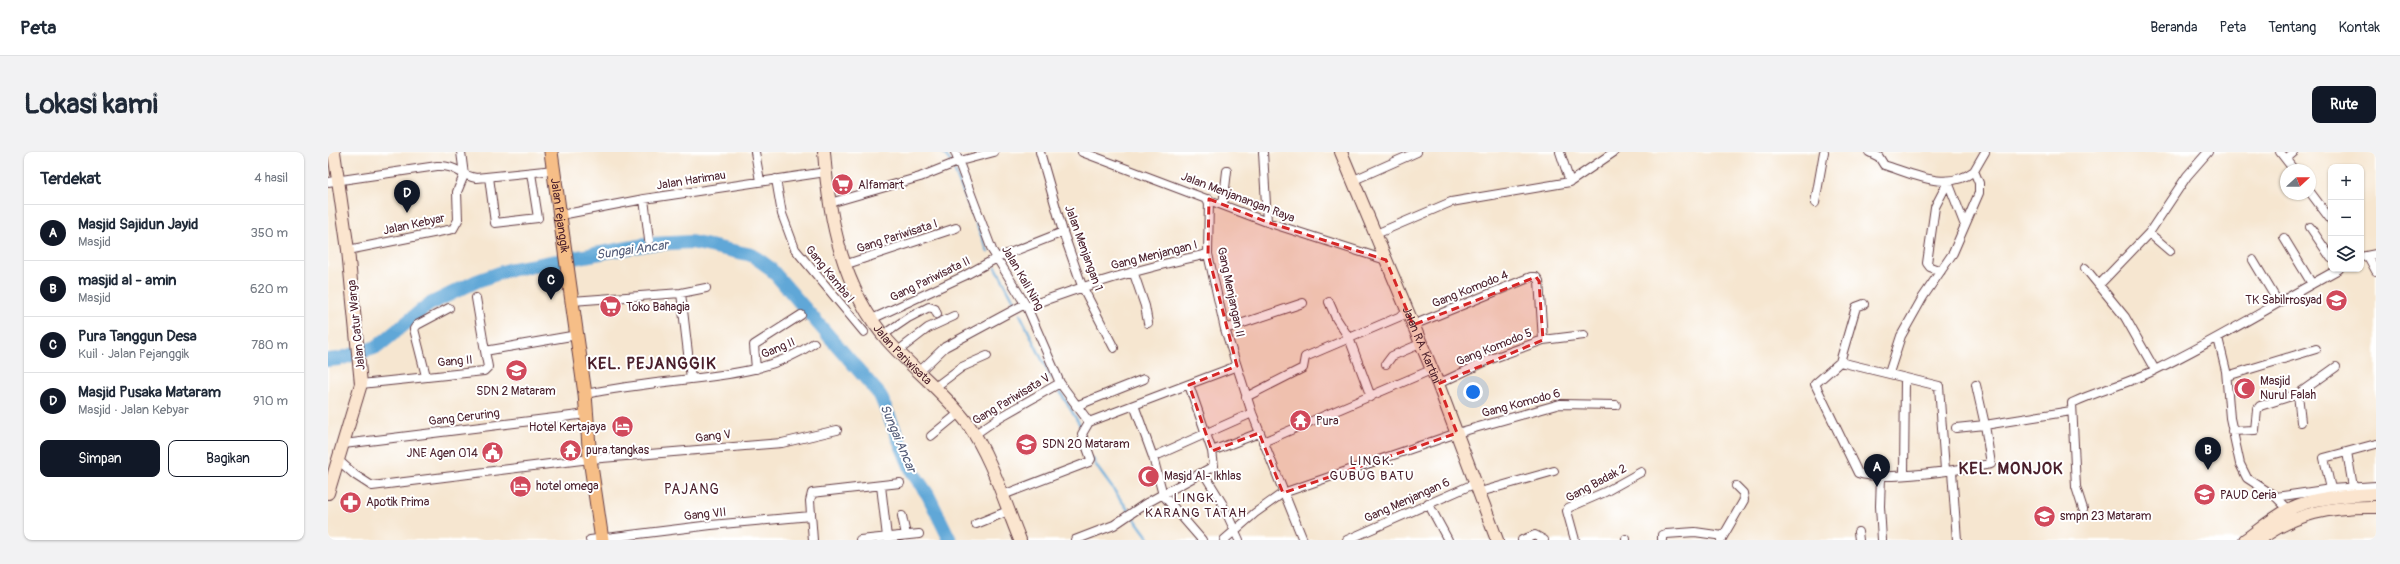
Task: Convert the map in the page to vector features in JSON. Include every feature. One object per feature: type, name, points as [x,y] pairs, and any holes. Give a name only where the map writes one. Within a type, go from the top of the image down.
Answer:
[{"type":"main road","name":"Jalan Pejanggik","points":[[551,152],[565,241],[569,282],[585,394],[598,540]]},
{"type":"street","name":"Jalan Catur Warga","points":[[328,494],[333,456],[344,444],[361,379],[348,250],[333,182],[334,152]]},
{"type":"street","name":"Jalan Kebyar","points":[[348,250],[453,228],[458,220],[457,192],[464,175],[461,152]]},
{"type":"street","points":[[755,152],[760,181]]},
{"type":"street","name":"Jalan Pariwisata","points":[[824,152],[830,203],[844,265],[856,292],[883,335],[958,413],[974,435],[1003,495],[1020,540]]},
{"type":"street","name":"Jalan Kali Ning","points":[[955,152],[960,161],[986,234],[997,258],[1026,306],[1060,383],[1076,406],[1085,427]]},
{"type":"street","points":[[830,203],[920,177],[960,161],[994,152]]},
{"type":"street","name":"Jalan Menjangan 1","points":[[1040,152],[1063,232],[1082,286],[1114,348]]},
{"type":"street","name":"Jalan Menjanangan Raya","points":[[1082,152],[1106,156],[1267,222],[1386,260]]},
{"type":"street","points":[[1263,152],[1267,222]]},
{"type":"street","name":"Jalan RA. Kartini","points":[[1341,152],[1438,384],[1498,540]]},
{"type":"street","points":[[1354,180],[1417,152]]},
{"type":"street","points":[[1560,152],[1570,182]]},
{"type":"street","points":[[1376,234],[1451,202],[1570,182],[1614,152]]},
{"type":"street","points":[[1815,203],[1824,152]]},
{"type":"street","points":[[1869,152],[1879,157],[1884,165],[1948,182],[1965,178],[1974,171],[1985,152]]},
{"type":"street","points":[[2099,285],[2149,233],[2187,176],[2208,152]]},
{"type":"street","points":[[2280,152],[2290,164]]},
{"type":"street","points":[[2286,159],[2294,152]]},
{"type":"street","points":[[333,182],[437,166],[454,167],[464,175],[476,178],[554,170]]},
{"type":"street","points":[[1223,205],[1227,171]]},
{"type":"street","points":[[1889,373],[1901,336],[1938,270],[1953,253],[1964,223],[1979,193],[1979,183],[1974,171]]},
{"type":"street","points":[[489,177],[495,223],[538,218],[531,172]]},
{"type":"street","name":"Jalan Harimau","points":[[561,215],[644,199],[776,178],[826,172]]},
{"type":"street","name":"Gang Kamba I","points":[[776,178],[782,214],[795,249],[864,332]]},
{"type":"street","points":[[1948,182],[1964,223]]},
{"type":"street","points":[[1938,270],[1927,263],[1935,207],[1948,182]]},
{"type":"street","points":[[644,199],[649,240]]},
{"type":"street","name":"Gang Menjangan II","points":[[1209,199],[1208,254],[1225,329],[1259,433],[1303,540]]},
{"type":"street","points":[[2316,200],[2328,216]]},
{"type":"street","points":[[2310,227],[2328,254]]},
{"type":"street","name":"Gang Pariwisata I","points":[[844,265],[956,228]]},
{"type":"street","name":"Gang Pariwisata II","points":[[872,319],[964,276],[997,258],[1063,232]]},
{"type":"street","points":[[2149,233],[2170,251]]},
{"type":"street","points":[[2284,238],[2312,284]]},
{"type":"street","name":"Gang Menjangan I","points":[[919,372],[945,347],[962,336],[1026,306],[1082,286],[1133,271],[1208,254]]},
{"type":"street","points":[[2368,256],[2376,270]]},
{"type":"street","points":[[2253,260],[2278,302]]},
{"type":"street","points":[[2085,268],[2125,317],[2156,370]]},
{"type":"street","points":[[1133,271],[1144,302],[1148,323]]},
{"type":"street","points":[[2082,509],[2076,487],[2071,404],[2156,370],[2218,338],[2278,302],[2333,272]]},
{"type":"street","name":"Gang Komodo 4","points":[[1413,325],[1531,277],[1536,277],[1539,281],[1543,340]]},
{"type":"street","points":[[572,301],[681,293],[706,288]]},
{"type":"street","points":[[681,293],[691,379]]},
{"type":"street","points":[[476,298],[485,351]]},
{"type":"street","points":[[1329,302],[1336,318],[1349,338],[1372,397]]},
{"type":"street","points":[[1225,329],[1303,303]]},
{"type":"street","points":[[1864,304],[1856,307],[1840,362],[1817,381],[1817,388],[1856,471],[1861,474],[1881,476],[1949,471],[1991,464],[1985,425],[1976,384]]},
{"type":"street","points":[[426,376],[414,329],[417,325],[449,308]]},
{"type":"street","points":[[883,335],[908,318],[929,308],[935,309],[938,314]]},
{"type":"street","points":[[1246,397],[1303,368],[1305,356],[1408,313]]},
{"type":"street","points":[[756,369],[754,345],[802,315]]},
{"type":"street","points":[[898,351],[928,328],[954,316]]},
{"type":"street","name":"Gang Komodo 5","points":[[1438,384],[1484,362],[1543,340],[1584,335]]},
{"type":"street","name":"Gang II","points":[[361,379],[426,376],[484,371],[488,367],[485,351],[577,336]]},
{"type":"street","points":[[2218,338],[2227,376],[2232,431],[2236,451],[2247,478],[2276,497],[2292,513]]},
{"type":"street","name":"Gang II","points":[[585,394],[756,369],[777,363],[814,343]]},
{"type":"street","points":[[1386,364],[1392,356],[1420,344]]},
{"type":"street","points":[[2227,376],[2316,349]]},
{"type":"street","points":[[934,388],[962,367],[987,356]]},
{"type":"street","points":[[1840,362],[1937,385],[1941,389],[1949,471],[1958,540]]},
{"type":"street","points":[[1003,495],[1090,462],[1091,459],[1085,427],[1134,405],[1237,366]]},
{"type":"street","points":[[2232,431],[2255,430],[2257,410],[2260,406],[2298,394],[2336,367]]},
{"type":"street","points":[[1263,442],[1372,397],[1431,370]]},
{"type":"street","points":[[1904,474],[1905,378]]},
{"type":"street","points":[[1076,406],[1144,379]]},
{"type":"street","name":"Gang Pariwisata V","points":[[974,435],[1000,417],[1060,383]]},
{"type":"street","points":[[1075,540],[1108,527],[1203,472],[1212,469],[1215,462],[1212,451],[1189,385]]},
{"type":"street","points":[[2298,394],[2301,422]]},
{"type":"street","name":"Gang Komodo 6","points":[[1224,540],[1255,513],[1283,494],[1457,433],[1560,404],[1616,405]]},
{"type":"street","points":[[1134,405],[1153,457],[1163,495],[1202,540]]},
{"type":"street","points":[[1956,428],[1985,425],[2071,411]]},
{"type":"street","points":[[931,436],[958,413]]},
{"type":"street","points":[[1153,457],[1252,413]]},
{"type":"street","name":"Gang Ceruring","points":[[344,444],[587,414]]},
{"type":"street","name":"Gang V","points":[[333,456],[355,475],[372,486],[590,459],[782,443],[837,430]]},
{"type":"street","points":[[1212,451],[1259,433]]},
{"type":"street","points":[[2331,489],[2324,458],[2376,444]]},
{"type":"street","points":[[2347,452],[2353,487]]},
{"type":"street","name":"Gang Menjangan 6","points":[[1347,540],[1428,503],[1478,488],[1554,471]]},
{"type":"street","points":[[1203,472],[1222,503],[1239,540]]},
{"type":"street","name":"Gang Badak 2","points":[[1575,540],[1567,511],[1568,508],[1605,492],[1641,472]]},
{"type":"street","points":[[1881,476],[1880,506],[1882,540]]},
{"type":"street","points":[[813,540],[810,495],[816,491],[900,483]]},
{"type":"street","points":[[881,486],[887,537]]},
{"type":"street","points":[[1662,540],[1662,535],[1666,534],[1695,532],[1722,538],[1744,500],[1743,493],[1736,486]]},
{"type":"street","points":[[2276,497],[2331,489],[2376,486]]},
{"type":"street","points":[[2245,540],[2292,513],[2326,499],[2376,494]]},
{"type":"street","points":[[1428,503],[1448,540]]},
{"type":"street","points":[[2259,540],[2292,513],[2376,507]]},
{"type":"street","points":[[976,524],[1008,511]]},
{"type":"street","name":"Gang VII","points":[[598,540],[703,526],[811,516]]},
{"type":"street","points":[[902,516],[906,535]]},
{"type":"street","points":[[860,540],[919,534]]},
{"type":"street","points":[[1522,540],[1535,535],[1544,540]]},
{"type":"highlighted area","points":[[1209,199],[1267,222],[1386,260],[1413,325],[1536,277],[1539,281],[1543,340],[1438,384],[1457,433],[1283,493],[1259,433],[1212,451],[1189,385],[1237,366],[1208,254]]},
{"type":"waterway","points":[[943,152],[950,161]]},
{"type":"waterway","points":[[955,172],[988,252]]},
{"type":"waterway","name":"Sungai Ancar","points":[[328,360],[339,359],[377,347],[428,305],[477,281],[508,270],[650,244],[691,242],[752,255],[770,268],[880,395],[913,473],[928,495],[950,540]]},
{"type":"waterway","points":[[996,267],[1014,301]]},
{"type":"waterway","points":[[1020,314],[1051,378]]},
{"type":"waterway","points":[[1059,390],[1083,430]]},
{"type":"waterway","points":[[1093,459],[1097,467],[1150,540]]},
{"type":"place","name":"Alfamart","points":[[842,185]]},
{"type":"place","name":"Masjid Pusaka Mataram","points":[[407,213]]},
{"type":"place","name":"Pura Tanggun Desa","points":[[551,300]]},
{"type":"place","name":"TK Sabilrrosyad","points":[[2337,300]]},
{"type":"place","name":"Toko Bahagia","points":[[610,307]]},
{"type":"place","name":"SDN 2 Mataram","points":[[516,370]]},
{"type":"place","name":"Masjid Nurul Falah","points":[[2244,388]]},
{"type":"place","name":"Pura","points":[[1301,421]]},
{"type":"place","name":"Hotel Kertajaya","points":[[622,427]]},
{"type":"place","name":"SDN 20 Mataram","points":[[1026,444]]},
{"type":"place","name":"pura tangkas","points":[[570,450]]},
{"type":"place","name":"JNE Agen 014","points":[[493,453]]},
{"type":"place","name":"masjid al - amin","points":[[2208,470]]},
{"type":"place","name":"Masjd Al- Ikhlas","points":[[1149,476]]},
{"type":"place","name":"hotel omega","points":[[521,486]]},
{"type":"place","name":"Masjid Sajidun Jayid","points":[[1877,487]]},
{"type":"place","name":"PAUD Ceria","points":[[2204,495]]},
{"type":"place","name":"Apotik Prima","points":[[350,502]]},
{"type":"place","name":"smpn 23 Mataram","points":[[2045,516]]},
{"type":"district","name":"KEL. PEJANGGIK","points":[[652,363]]},
{"type":"district","name":"LINGK. GUBUG BATU","points":[[1372,468]]},
{"type":"district","name":"KEL. MONJOK","points":[[2011,468]]},
{"type":"district","name":"PAJANG","points":[[692,489]]},
{"type":"district","name":"LINGK. KARANG TATAH","points":[[1196,504]]}]
